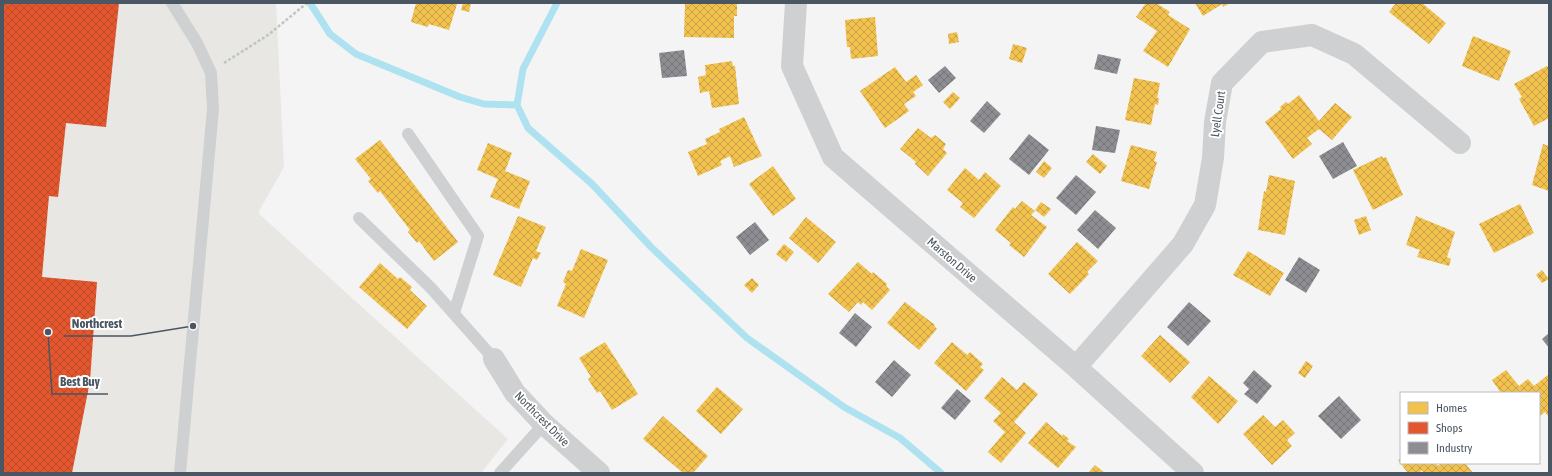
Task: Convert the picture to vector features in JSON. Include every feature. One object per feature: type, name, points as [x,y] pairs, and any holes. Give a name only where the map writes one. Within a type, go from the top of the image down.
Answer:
[{"type":"street","name":"Marston Drive","points":[[796,3],[792,66],[833,157],[1076,367],[1193,473]]},
{"type":"street","name":"Lyell Court","points":[[1076,367],[1183,244],[1202,212],[1205,205],[1213,158],[1215,122],[1222,83],[1262,42],[1312,35],[1354,54],[1460,143]]},
{"type":"street","name":"Northcrest Drive","points":[[494,359],[515,393],[544,424],[599,473]]},
{"type":"lane","points":[[172,3],[197,43],[211,73],[213,109],[180,473]]},
{"type":"lane","points":[[408,134],[478,236],[454,313]]},
{"type":"lane","points":[[359,218],[431,288],[494,359]]},
{"type":"lane","points":[[500,473],[544,424]]},
{"type":"path","points":[[211,73],[268,35],[307,3]]},
{"type":"shaded area","points":[[3,3],[276,3],[284,167],[258,213],[508,439],[481,473],[3,473]]},
{"type":"building: Homes","points":[[416,3],[457,4],[449,30],[429,24],[428,27],[411,22]]},
{"type":"building: Homes","points":[[463,3],[471,3],[469,12],[461,10]]},
{"type":"building: Homes","points":[[685,3],[737,3],[737,16],[734,16],[734,38],[684,37]]},
{"type":"building: Homes","points":[[1146,3],[1156,3],[1170,12],[1168,15],[1190,29],[1168,67],[1143,51],[1157,31],[1136,17]]},
{"type":"building: Homes","points":[[1195,3],[1230,3],[1223,7],[1222,4],[1203,16]]},
{"type":"building: Homes","points":[[1396,3],[1422,3],[1446,23],[1429,44],[1389,12]]},
{"type":"building: Homes","points":[[875,17],[878,56],[851,59],[850,47],[847,47],[845,20]]},
{"type":"building: Homes","points":[[957,32],[959,42],[949,44],[948,34]]},
{"type":"building: Homes","points":[[1473,36],[1511,51],[1499,81],[1462,66]]},
{"type":"building: Homes","points":[[1013,44],[1027,48],[1022,63],[1009,59]]},
{"type":"building: Homes","points":[[732,61],[733,66],[735,66],[739,104],[712,108],[709,91],[700,93],[698,77],[706,75],[705,65]]},
{"type":"building: Homes","points":[[1547,66],[1549,69],[1549,118],[1534,126],[1519,99],[1522,97],[1514,84]]},
{"type":"building: Homes","points":[[895,67],[906,82],[916,75],[923,85],[913,92],[916,96],[904,104],[909,111],[885,128],[860,91]]},
{"type":"building: Homes","points":[[1134,78],[1160,83],[1157,98],[1159,98],[1158,105],[1155,104],[1151,125],[1125,120]]},
{"type":"building: Homes","points":[[953,92],[960,98],[950,109],[943,102]]},
{"type":"building: Homes","points":[[1299,95],[1319,121],[1335,103],[1352,117],[1332,140],[1319,129],[1307,138],[1312,144],[1293,159],[1265,122],[1281,109],[1280,107],[1286,102],[1288,104]]},
{"type":"building: Homes","points":[[744,117],[762,156],[734,167],[730,156],[720,161],[722,165],[698,176],[688,152],[707,144],[705,139],[720,132],[719,129]]},
{"type":"building: Homes","points":[[918,128],[931,138],[935,135],[946,144],[943,149],[947,153],[928,176],[915,164],[916,162],[900,149]]},
{"type":"building: Homes","points":[[380,140],[458,242],[434,261],[419,241],[417,243],[408,232],[410,230],[380,191],[378,193],[368,181],[371,179],[355,159]]},
{"type":"building: Homes","points":[[488,143],[512,153],[505,171],[530,181],[519,209],[490,197],[498,179],[477,170]]},
{"type":"building: Homes","points":[[1543,144],[1549,146],[1549,191],[1532,185]]},
{"type":"building: Homes","points":[[1131,145],[1157,152],[1154,161],[1157,162],[1149,189],[1121,181]]},
{"type":"building: Homes","points":[[1093,154],[1107,166],[1100,174],[1086,162]]},
{"type":"building: Homes","points":[[1382,156],[1383,158],[1386,157],[1403,195],[1373,210],[1353,170]]},
{"type":"building: Homes","points":[[1044,161],[1052,168],[1044,178],[1036,172]]},
{"type":"building: Homes","points":[[773,166],[796,199],[773,216],[749,184]]},
{"type":"building: Homes","points":[[965,168],[979,180],[985,172],[1001,186],[974,218],[960,207],[963,203],[947,190]]},
{"type":"building: Homes","points":[[1269,175],[1295,181],[1285,235],[1258,230],[1264,191],[1266,192]]},
{"type":"building: Homes","points":[[1022,201],[1035,211],[1031,215],[1047,227],[1024,257],[1009,245],[1011,243],[995,230],[1013,207],[1015,209]]},
{"type":"building: Homes","points":[[1041,202],[1051,209],[1044,217],[1035,210]]},
{"type":"building: Homes","points":[[1520,204],[1534,233],[1494,253],[1479,224]]},
{"type":"building: Homes","points":[[518,216],[546,227],[536,251],[541,253],[537,260],[533,258],[521,287],[493,275]]},
{"type":"building: Homes","points":[[1366,216],[1371,230],[1359,235],[1354,220]]},
{"type":"building: Homes","points":[[1416,216],[1455,232],[1447,257],[1451,259],[1449,266],[1417,257],[1420,250],[1406,245]]},
{"type":"building: Homes","points":[[806,217],[836,242],[818,263],[789,238]]},
{"type":"building: Homes","points":[[1077,242],[1098,261],[1087,272],[1089,274],[1070,294],[1048,274]]},
{"type":"building: Homes","points":[[784,244],[794,252],[786,262],[776,254]]},
{"type":"building: Homes","points":[[581,249],[608,260],[584,318],[557,306],[566,284],[563,282],[568,270],[572,271]]},
{"type":"building: Homes","points":[[1248,251],[1284,273],[1270,296],[1233,275]]},
{"type":"building: Homes","points":[[858,262],[887,284],[886,286],[890,290],[872,310],[863,302],[861,305],[858,302],[849,312],[828,294]]},
{"type":"building: Homes","points":[[380,263],[398,279],[400,277],[412,287],[410,290],[427,306],[407,329],[359,287]]},
{"type":"building: Homes","points":[[1542,270],[1549,279],[1542,283],[1536,275]]},
{"type":"building: Homes","points":[[752,278],[759,285],[752,293],[744,285]]},
{"type":"building: Homes","points":[[905,302],[935,325],[934,326],[937,329],[919,350],[887,323]]},
{"type":"building: Homes","points":[[1160,335],[1190,362],[1170,383],[1141,356]]},
{"type":"building: Homes","points":[[605,342],[638,394],[612,410],[600,391],[597,393],[588,379],[591,377],[579,358]]},
{"type":"building: Homes","points":[[952,342],[967,355],[970,352],[983,364],[980,367],[984,370],[966,391],[934,363]]},
{"type":"building: Homes","points":[[1306,361],[1313,366],[1305,378],[1298,373]]},
{"type":"building: Homes","points":[[1506,370],[1519,386],[1528,379],[1534,386],[1549,374],[1549,417],[1545,412],[1540,416],[1540,392],[1500,392],[1492,380]]},
{"type":"building: Homes","points":[[1209,376],[1238,401],[1218,424],[1191,397]]},
{"type":"building: Homes","points":[[1002,377],[1017,390],[1024,382],[1038,394],[1014,422],[1026,433],[1001,463],[988,452],[1005,432],[993,421],[1001,413],[984,398]]},
{"type":"building: Homes","points":[[717,387],[743,409],[721,434],[696,411]]},
{"type":"building: Homes","points":[[1263,415],[1275,427],[1283,420],[1295,433],[1287,440],[1292,446],[1272,465],[1243,434]]},
{"type":"building: Homes","points":[[663,416],[708,456],[693,473],[683,473],[643,439]]},
{"type":"building: Homes","points":[[1046,422],[1062,436],[1063,434],[1069,439],[1067,441],[1076,447],[1058,468],[1028,443]]},
{"type":"building: Homes","points":[[1401,464],[1436,464],[1438,466],[1441,464],[1466,464],[1473,473],[1424,473],[1422,470],[1419,473],[1408,473]]},
{"type":"building: Homes","points":[[1095,465],[1105,473],[1088,473]]},
{"type":"building: Shops","points":[[3,3],[119,3],[106,127],[66,123],[58,197],[49,196],[42,277],[97,282],[90,381],[72,473],[3,473]]},
{"type":"building: Industry","points":[[684,50],[687,76],[662,78],[659,53]]},
{"type":"building: Industry","points":[[1098,54],[1121,59],[1117,74],[1094,69]]},
{"type":"building: Industry","points":[[945,66],[956,78],[939,93],[928,80]]},
{"type":"building: Industry","points":[[987,101],[1001,114],[984,133],[970,121]]},
{"type":"building: Industry","points":[[1096,126],[1120,130],[1115,153],[1092,150]]},
{"type":"building: Industry","points":[[1029,134],[1049,150],[1029,175],[1009,159]]},
{"type":"building: Industry","points":[[1343,142],[1357,166],[1333,179],[1319,156]]},
{"type":"building: Industry","points":[[1076,175],[1096,192],[1076,215],[1056,198]]},
{"type":"building: Industry","points":[[1095,210],[1116,228],[1098,249],[1077,230]]},
{"type":"building: Industry","points":[[755,222],[769,240],[750,255],[736,237]]},
{"type":"building: Industry","points":[[1299,257],[1320,270],[1306,293],[1285,280]]},
{"type":"building: Industry","points":[[1189,302],[1211,321],[1188,346],[1167,327]]},
{"type":"building: Industry","points":[[855,313],[872,327],[856,347],[839,333]]},
{"type":"building: Industry","points":[[1549,333],[1549,348],[1542,339]]},
{"type":"building: Industry","points":[[894,360],[911,375],[892,397],[875,382]]},
{"type":"building: Industry","points":[[1254,370],[1272,386],[1257,404],[1244,394],[1249,389],[1243,383]]},
{"type":"building: Industry","points":[[957,389],[971,401],[955,420],[941,408]]},
{"type":"building: Industry","points":[[1339,396],[1361,420],[1341,439],[1318,416]]},
{"type":"waterway","points":[[310,3],[330,34],[356,54],[460,97],[484,104],[517,105]]},
{"type":"waterway","points":[[557,3],[523,69],[517,105],[528,128],[592,184],[651,247],[747,338],[844,407],[900,438],[941,473]]},
{"type":"place","name":"Northcrest","points":[[193,326]]},
{"type":"place","name":"Best Buy","points":[[48,332]]}]
